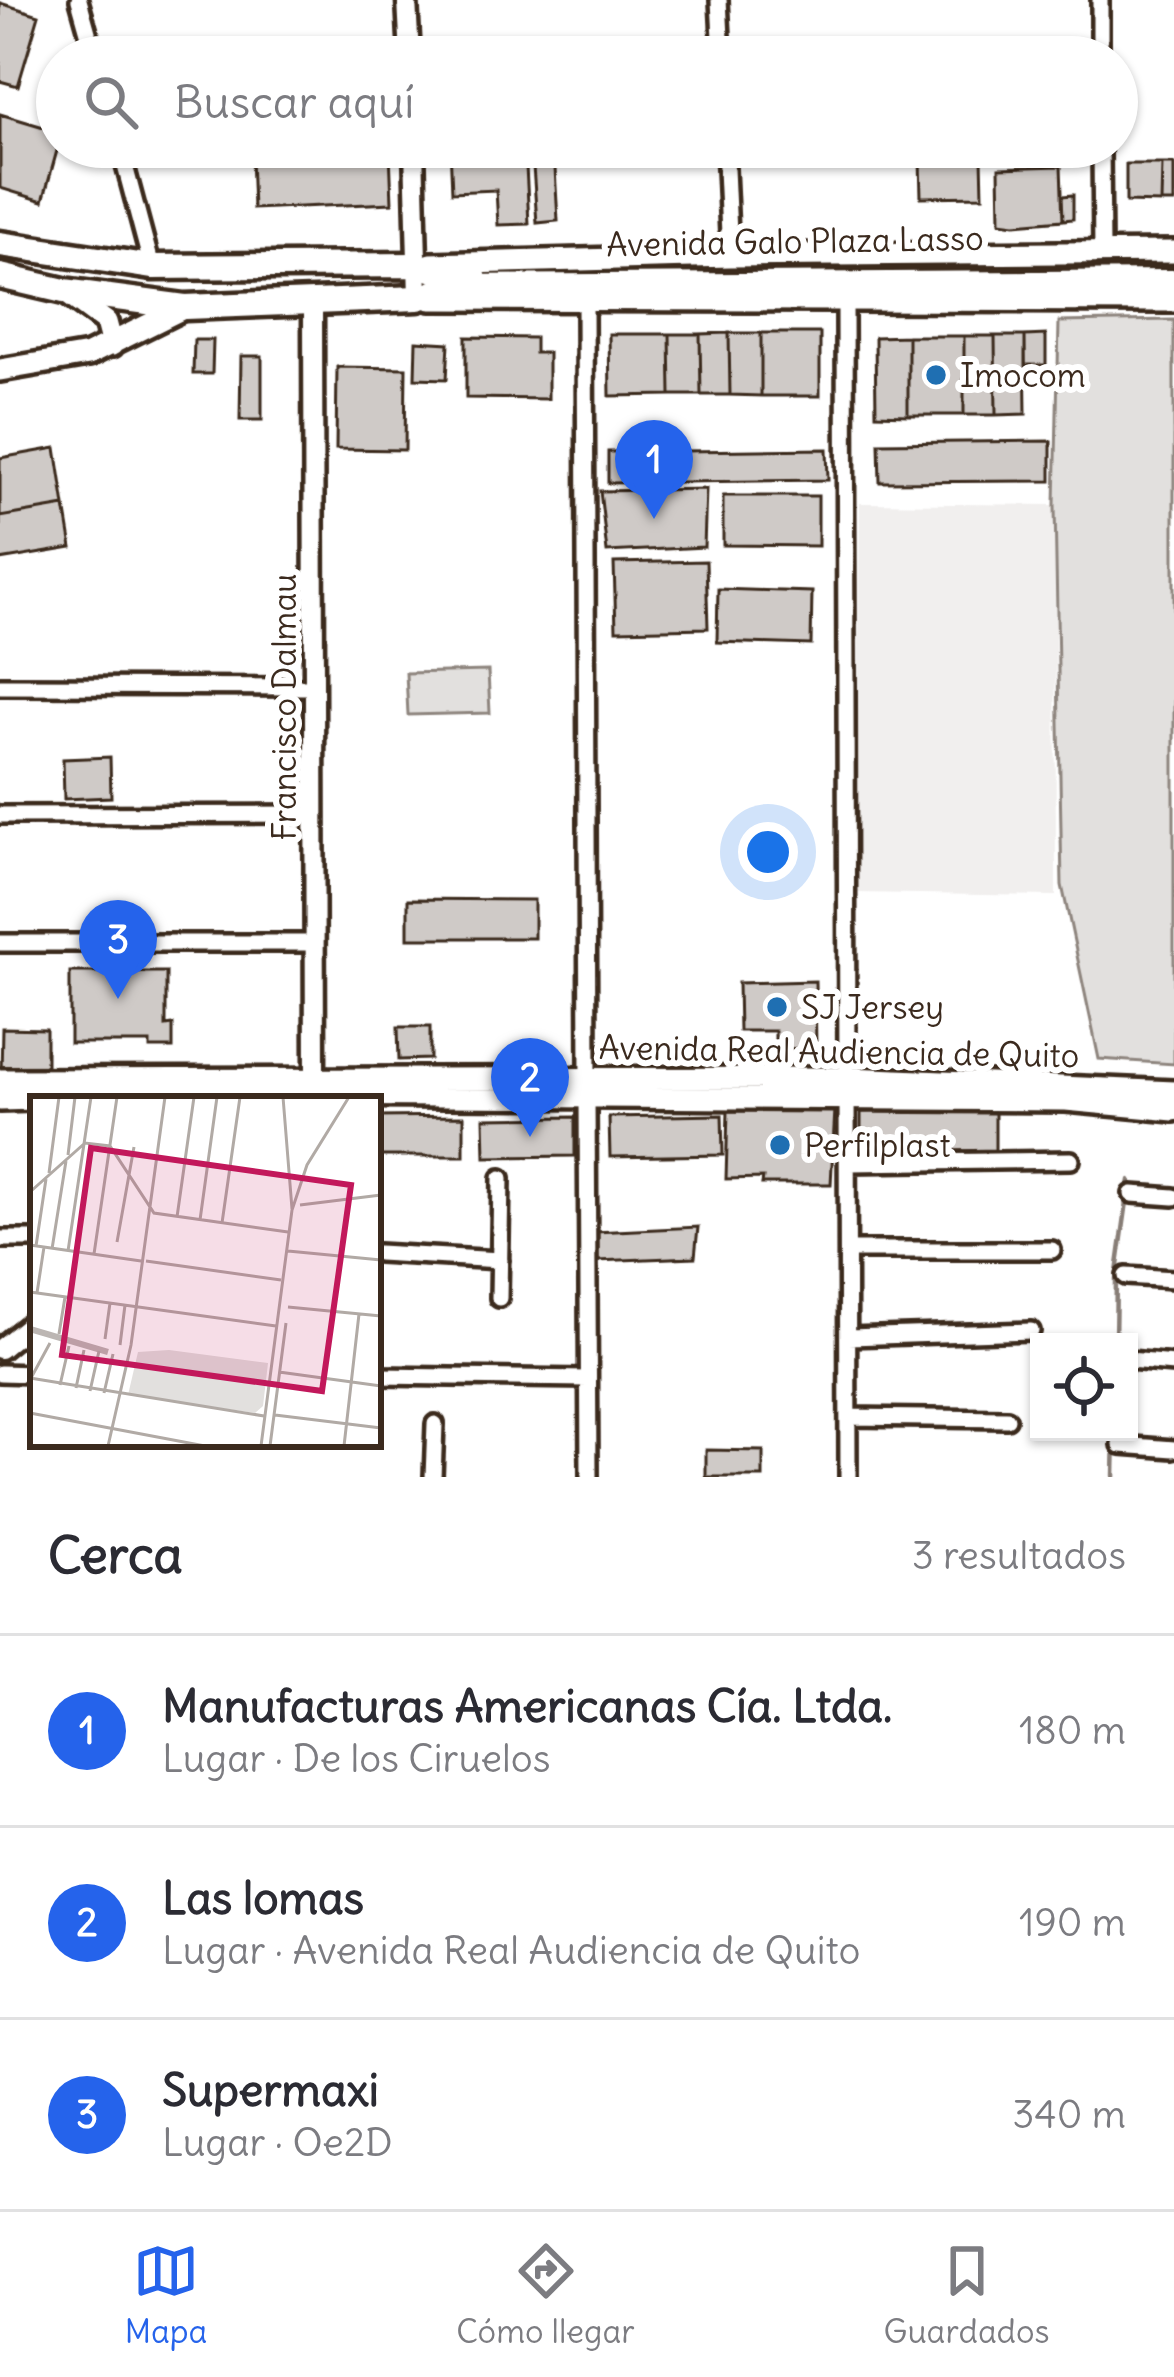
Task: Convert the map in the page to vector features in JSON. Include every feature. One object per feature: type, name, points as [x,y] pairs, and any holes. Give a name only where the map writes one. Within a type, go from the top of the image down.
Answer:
[{"type":"main road","name":"Avenida Galo Plaza Lasso","points":[[0,244],[152,267],[1174,252]]},
{"type":"main road","name":"Avenida Galo Plaza Lasso","points":[[418,265],[454,276],[1174,269]]},
{"type":"main road","name":"Avenida Galo Plaza Lasso","points":[[0,276],[64,291],[185,307],[418,298],[1174,301]]},
{"type":"main road","name":"Avenida Galo Plaza Lasso","points":[[418,298],[454,287],[1174,282]]},
{"type":"main road","points":[[64,291],[106,322],[112,344]]},
{"type":"main road","points":[[0,370],[88,355],[185,307]]},
{"type":"main road","name":"Avenida Real Audiencia de Quito","points":[[0,1080],[314,1078],[587,1090]]},
{"type":"main road","name":"Avenida Real Audiencia de Quito","points":[[848,1089],[1174,1110]]},
{"type":"main road","name":"Avenida Real Audiencia de Quito","points":[[334,1096],[587,1090],[1174,1092]]},
{"type":"main road","name":"Avenida Real Audiencia de Quito","points":[[0,1100],[30,1099]]},
{"type":"street","points":[[79,0],[89,36]]},
{"type":"street","points":[[407,0],[409,36]]},
{"type":"street","points":[[719,0],[721,36]]},
{"type":"street","points":[[1100,0],[1100,36]]},
{"type":"street","points":[[126,168],[152,267]]},
{"type":"street","points":[[415,168],[418,298]]},
{"type":"street","points":[[726,168],[730,256]]},
{"type":"street","points":[[1101,168],[1102,252]]},
{"type":"street","points":[[585,301],[589,1477]]},
{"type":"street","points":[[845,302],[848,1477]]},
{"type":"street","name":"Francisco Dalmau","points":[[313,303],[314,1078]]},
{"type":"street","points":[[0,686],[314,686]]},
{"type":"street","points":[[0,814],[314,814]]},
{"type":"street","points":[[0,943],[314,943]]},
{"type":"street","points":[[293,1096],[314,1078]]},
{"type":"street","points":[[848,1163],[1071,1160]]},
{"type":"street","points":[[499,1298],[501,1178]]},
{"type":"street","points":[[1132,1194],[1174,1197]]},
{"type":"street","points":[[0,1239],[30,1238]]},
{"type":"street","points":[[848,1250],[1052,1250]]},
{"type":"street","points":[[381,1253],[500,1260]]},
{"type":"street","points":[[1126,1276],[1174,1279]]},
{"type":"street","points":[[0,1349],[30,1324]]},
{"type":"street","points":[[849,1336],[1030,1331]]},
{"type":"street","points":[[1138,1361],[1174,1364]]},
{"type":"street","points":[[0,1373],[30,1374]]},
{"type":"street","points":[[381,1376],[588,1379]]},
{"type":"street","points":[[849,1418],[1007,1419]]},
{"type":"street","points":[[433,1477],[435,1424]]},
{"type":"street","points":[[1121,1445],[1174,1449]]},
{"type":"shaded area","points":[[1174,320],[1174,1064],[1099,1059],[1062,885],[1055,505],[1059,322]]},
{"type":"shaded area","points":[[860,503],[1055,505],[1056,896],[855,893]]},
{"type":"shaded area","points":[[488,671],[490,713],[408,715],[406,673]]},
{"type":"building","points":[[0,3],[39,15],[18,86],[0,81]]},
{"type":"building","points":[[0,114],[36,125],[36,168],[52,168],[43,201],[0,188]]},
{"type":"building","points":[[1162,164],[1161,203],[1126,202],[1126,168]]},
{"type":"building","points":[[1162,164],[1174,164],[1174,203],[1161,203]]},
{"type":"building","points":[[251,168],[391,168],[392,203],[253,209]]},
{"type":"building","points":[[451,168],[526,168],[529,224],[498,225],[496,190],[452,192]]},
{"type":"building","points":[[533,168],[555,168],[558,221],[537,223]]},
{"type":"building","points":[[920,168],[982,168],[983,196],[921,197]]},
{"type":"building","points":[[999,168],[1061,168],[1063,220],[1000,222]]},
{"type":"building","points":[[1073,195],[1073,219],[1063,220],[1062,196]]},
{"type":"building","points":[[729,333],[730,395],[701,395],[700,334]]},
{"type":"building","points":[[729,333],[761,333],[761,396],[730,395]]},
{"type":"building","points":[[761,333],[820,333],[820,396],[761,396]]},
{"type":"building","points":[[609,334],[670,334],[671,395],[610,396]]},
{"type":"building","points":[[670,334],[700,334],[701,395],[671,395]]},
{"type":"building","points":[[1046,335],[1046,365],[1025,365],[1025,336]]},
{"type":"building","name":"Imocom","points":[[908,336],[964,336],[964,415],[908,415]]},
{"type":"building","points":[[908,336],[908,415],[876,414],[875,337]]},
{"type":"building","points":[[964,336],[995,336],[996,415],[964,415]]},
{"type":"building","points":[[995,336],[1025,336],[1026,414],[996,415]]},
{"type":"building","points":[[466,337],[535,338],[535,353],[548,353],[548,399],[466,398]]},
{"type":"building","points":[[194,340],[213,340],[212,374],[193,374]]},
{"type":"building","points":[[416,341],[449,343],[447,379],[415,378]]},
{"type":"building","points":[[241,356],[262,356],[262,420],[240,420]]},
{"type":"building","points":[[337,367],[406,368],[405,450],[336,449]]},
{"type":"building","points":[[1051,441],[1051,481],[880,482],[879,443]]},
{"type":"building","points":[[56,448],[65,506],[0,517],[0,458]]},
{"type":"building","points":[[827,449],[828,480],[608,483],[608,452]]},
{"type":"building","points":[[706,489],[704,547],[607,552],[600,491]]},
{"type":"building","points":[[723,496],[818,496],[818,546],[723,545]]},
{"type":"building","points":[[65,506],[72,548],[0,560],[0,517]]},
{"type":"building","points":[[706,561],[708,628],[616,630],[614,563]]},
{"type":"building","points":[[718,589],[812,592],[811,645],[717,642]]},
{"type":"building","points":[[110,757],[111,797],[64,799],[63,759]]},
{"type":"building","points":[[408,899],[534,900],[534,938],[408,938]]},
{"type":"building","points":[[70,972],[166,972],[166,1026],[173,1025],[173,1048],[150,1048],[150,1043],[70,1043]]},
{"type":"building","name":"SJ Jersey","points":[[815,981],[816,1048],[775,1049],[775,1031],[739,1031],[738,983]]},
{"type":"building","points":[[398,1027],[430,1027],[430,1059],[399,1060]]},
{"type":"building","points":[[2,1028],[46,1029],[46,1076],[1,1075]]},
{"type":"building","points":[[995,1106],[995,1150],[861,1153],[861,1112]]},
{"type":"building","name":"Perfilplast","points":[[835,1109],[831,1184],[726,1179],[728,1111]]},
{"type":"building","points":[[722,1115],[723,1155],[610,1157],[609,1117]]},
{"type":"building","points":[[464,1116],[464,1156],[381,1156],[381,1117]]},
{"type":"building","points":[[575,1117],[575,1156],[485,1157],[484,1118]]},
{"type":"building","points":[[698,1227],[695,1257],[597,1261],[595,1232]]},
{"type":"building","points":[[706,1450],[763,1451],[763,1477],[706,1477]]},
{"type":"waterway","points":[[1115,1333],[1116,1280],[1130,1180]]},
{"type":"waterway","points":[[1114,1477],[1115,1441]]},
{"type":"place","name":"Imocom","points":[[936,375]]},
{"type":"place","name":"Manufacturas Americanas Cía. Ltda.","points":[[654,519]]},
{"type":"place","name":"Supermaxi","points":[[118,999]]},
{"type":"place","name":"SJ Jersey","points":[[777,1007]]},
{"type":"place","name":"Las lomas","points":[[530,1137]]},
{"type":"place","name":"Perfilplast","points":[[780,1145]]}]
